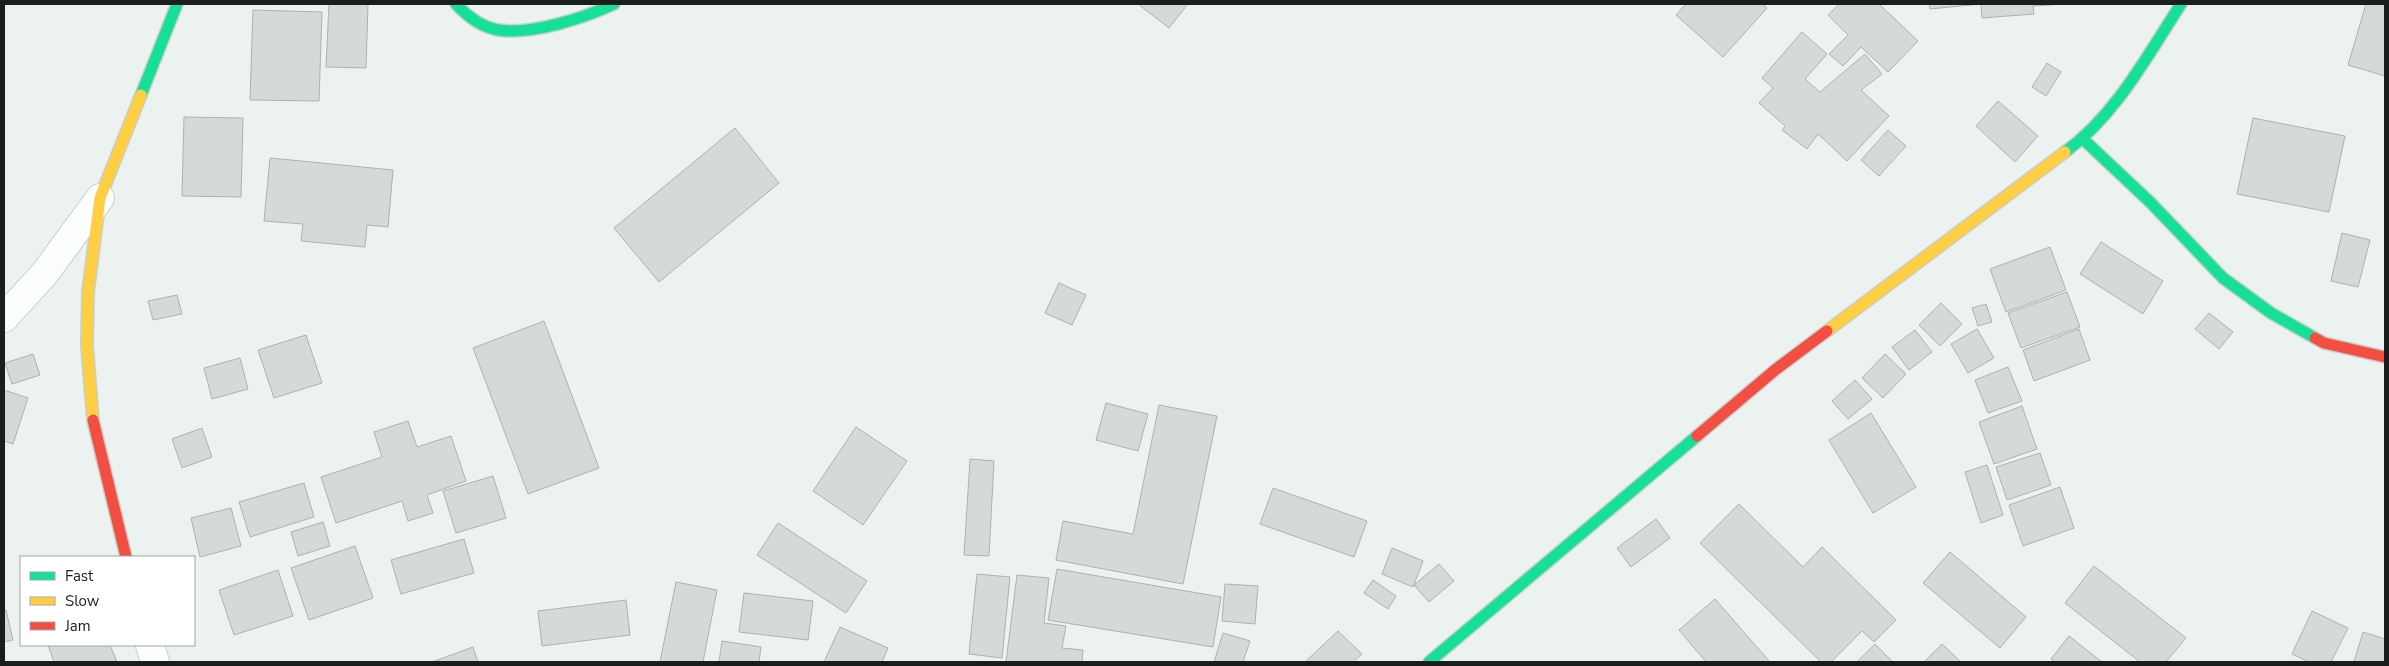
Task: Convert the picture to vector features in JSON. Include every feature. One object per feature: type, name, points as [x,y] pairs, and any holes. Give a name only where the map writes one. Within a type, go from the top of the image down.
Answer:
[{"type":"street","points":[[126,556],[94,427],[87,345],[88,292],[100,198],[177,4]]},
{"type":"street","points":[[456,4],[472,18],[500,30],[548,26],[614,4]]},
{"type":"street","points":[[1429,662],[1775,370],[1948,238],[2084,139],[2122,95],[2181,4]]},
{"type":"street","points":[[2084,139],[2151,202],[2223,278],[2271,312],[2324,342],[2385,357]]},
{"type":"street","points":[[4,318],[45,273],[100,198]]},
{"type":"street","points":[[150,646],[155,662]]},
{"type":"building","points":[[329,4],[368,4],[366,68],[326,67]]},
{"type":"building","points":[[1138,4],[1188,4],[1169,28]]},
{"type":"building","points":[[1686,4],[1762,4],[1767,8],[1723,57],[1676,15]]},
{"type":"building","points":[[1839,4],[1879,4],[1918,41],[1888,72],[1861,47],[1843,66],[1829,54],[1848,35],[1828,15]]},
{"type":"building","points":[[1929,4],[1981,4],[1930,9]]},
{"type":"building","points":[[1981,4],[2064,4],[2033,6],[2034,14],[1982,18]]},
{"type":"building","points":[[2366,4],[2385,4],[2385,76],[2348,65]]},
{"type":"building","points":[[253,10],[322,12],[319,101],[250,100]]},
{"type":"building","points":[[1802,32],[1827,54],[1805,79],[1820,92],[1865,54],[1882,74],[1861,90],[1889,116],[1847,161],[1818,134],[1807,149],[1782,130],[1785,126],[1759,103],[1773,88],[1762,78]]},
{"type":"building","points":[[2047,63],[2061,72],[2046,96],[2032,87]]},
{"type":"building","points":[[1998,101],[2038,136],[2015,162],[1976,126]]},
{"type":"building","points":[[184,117],[243,118],[241,197],[182,196]]},
{"type":"building","points":[[2253,118],[2345,136],[2329,212],[2237,194]]},
{"type":"building","points":[[735,128],[779,183],[659,282],[614,228]]},
{"type":"building","points":[[1888,130],[1906,146],[1879,176],[1861,160]]},
{"type":"building","points":[[270,158],[393,170],[388,227],[367,225],[365,247],[301,241],[303,224],[264,221]]},
{"type":"building","points":[[2342,233],[2370,240],[2358,287],[2331,281]]},
{"type":"building","points":[[2101,242],[2163,281],[2143,314],[2080,274]]},
{"type":"building","points":[[2050,247],[2066,290],[2006,312],[1990,269]]},
{"type":"building","points":[[1059,283],[1086,295],[1072,325],[1045,313]]},
{"type":"building","points":[[2067,292],[2080,327],[2021,348],[2008,313]]},
{"type":"building","points":[[177,295],[182,314],[153,320],[148,301]]},
{"type":"building","points":[[1941,303],[1962,324],[1940,346],[1919,325]]},
{"type":"building","points":[[1986,304],[1992,322],[1978,326],[1972,308]]},
{"type":"building","points":[[2209,313],[2233,332],[2219,349],[2195,329]]},
{"type":"building","points":[[544,321],[599,468],[528,494],[473,348]]},
{"type":"building","points":[[1977,329],[1994,358],[1968,373],[1951,344]]},
{"type":"building","points":[[2079,329],[2090,360],[2034,381],[2023,350]]},
{"type":"building","points":[[1915,330],[1932,352],[1909,370],[1892,347]]},
{"type":"building","points":[[306,335],[322,383],[274,398],[258,350]]},
{"type":"building","points":[[33,354],[40,375],[12,384],[5,363]]},
{"type":"building","points":[[1885,354],[1906,374],[1883,398],[1862,378]]},
{"type":"building","points":[[240,358],[248,389],[212,399],[204,368]]},
{"type":"building","points":[[2008,367],[2022,401],[1988,413],[1975,380]]},
{"type":"building","points":[[1855,380],[1872,399],[1848,419],[1832,401]]},
{"type":"building","points":[[4,390],[28,398],[13,444],[4,441]]},
{"type":"building","points":[[1106,403],[1148,414],[1138,451],[1096,440]]},
{"type":"building","points":[[1159,405],[1217,416],[1183,584],[1056,560],[1063,521],[1133,534]]},
{"type":"building","points":[[2022,406],[2037,449],[1994,464],[1979,422]]},
{"type":"building","points":[[1871,413],[1916,487],[1873,513],[1829,440]]},
{"type":"building","points":[[408,421],[417,447],[451,436],[466,481],[427,495],[433,513],[408,521],[402,501],[336,523],[321,477],[382,457],[374,432]]},
{"type":"building","points":[[856,427],[907,461],[863,525],[813,491]]},
{"type":"building","points":[[202,428],[212,457],[182,468],[172,439]]},
{"type":"building","points":[[2040,453],[2051,485],[2007,500],[1996,467]]},
{"type":"building","points":[[970,459],[994,461],[989,556],[964,555]]},
{"type":"building","points":[[1987,465],[2003,515],[1981,523],[1965,472]]},
{"type":"building","points":[[493,476],[506,518],[456,533],[443,491]]},
{"type":"building","points":[[304,483],[314,517],[250,537],[239,502]]},
{"type":"building","points":[[2060,487],[2074,528],[2023,546],[2009,505]]},
{"type":"building","points":[[1273,488],[1367,521],[1354,557],[1260,524]]},
{"type":"building","points":[[1739,504],[1803,567],[1822,547],[1896,620],[1874,642],[1862,631],[1831,662],[1821,662],[1700,543]]},
{"type":"building","points":[[231,508],[241,546],[200,557],[191,518]]},
{"type":"building","points":[[1656,519],[1670,538],[1631,567],[1617,548]]},
{"type":"building","points":[[323,522],[330,546],[298,556],[291,532]]},
{"type":"building","points":[[778,523],[867,581],[846,613],[757,555]]},
{"type":"building","points":[[464,539],[474,573],[401,594],[391,560]]},
{"type":"building","points":[[355,546],[373,598],[309,620],[291,568]]},
{"type":"building","points":[[1392,548],[1423,561],[1413,587],[1382,574]]},
{"type":"building","points":[[1950,552],[2026,617],[2000,648],[1923,583]]},
{"type":"building","points":[[1439,564],[1454,581],[1429,602],[1414,585]]},
{"type":"building","points":[[2094,566],[2186,638],[2166,662],[2140,662],[2065,603]]},
{"type":"building","points":[[1057,569],[1221,597],[1213,647],[1048,620]]},
{"type":"building","points":[[278,570],[293,616],[234,635],[219,590]]},
{"type":"building","points":[[977,574],[1010,577],[1002,658],[969,654]]},
{"type":"building","points":[[1017,575],[1049,578],[1044,623],[1066,626],[1062,648],[1083,650],[1082,662],[1006,662]]},
{"type":"building","points":[[1373,580],[1396,596],[1388,609],[1364,593]]},
{"type":"building","points":[[676,582],[717,590],[703,662],[660,662]]},
{"type":"building","points":[[1225,584],[1258,586],[1255,624],[1222,621]]},
{"type":"building","points":[[744,593],[813,601],[808,640],[739,632]]},
{"type":"building","points":[[1715,599],[1770,662],[1706,662],[1679,630]]},
{"type":"building","points":[[626,600],[630,635],[542,646],[538,611]]},
{"type":"building","points":[[4,610],[6,610],[13,640],[4,642]]},
{"type":"building","points":[[2312,611],[2348,628],[2331,662],[2309,662],[2292,654]]},
{"type":"building","points":[[840,627],[888,648],[882,662],[824,662]]},
{"type":"building","points":[[1338,631],[1362,654],[1353,662],[1305,662]]},
{"type":"building","points":[[2363,632],[2385,639],[2385,662],[2354,662]]},
{"type":"building","points":[[1223,633],[1250,641],[1243,662],[1214,662]]},
{"type":"building","points":[[2069,636],[2102,662],[2054,662],[2051,659]]},
{"type":"building","points":[[722,641],[761,647],[759,662],[719,662]]},
{"type":"building","points":[[1875,644],[1893,662],[1857,662]]},
{"type":"building","points":[[1942,644],[1961,662],[1924,662]]},
{"type":"building","points":[[48,646],[110,646],[117,662],[54,662]]},
{"type":"building","points":[[473,647],[478,662],[432,662]]},
{"type":"traffic: fast","points":[[141,95],[177,4]]},
{"type":"traffic: fast","points":[[456,4],[481,24],[498,30],[512,31],[542,28],[558,24],[588,15],[614,4]]},
{"type":"traffic: fast","points":[[2065,152],[2100,121],[2115,103],[2143,64],[2181,4]]},
{"type":"traffic: fast","points":[[2083,139],[2151,203],[2223,278],[2271,313],[2315,338]]},
{"type":"traffic: fast","points":[[1429,662],[1697,436]]},
{"type":"traffic: slow","points":[[93,420],[87,345],[88,292],[100,198],[141,95]]},
{"type":"traffic: slow","points":[[1827,331],[2065,152]]},
{"type":"traffic: jam","points":[[1697,436],[1775,370],[1827,331]]},
{"type":"traffic: jam","points":[[2315,338],[2324,343],[2385,357]]},
{"type":"traffic: jam","points":[[93,420],[126,556]]}]
